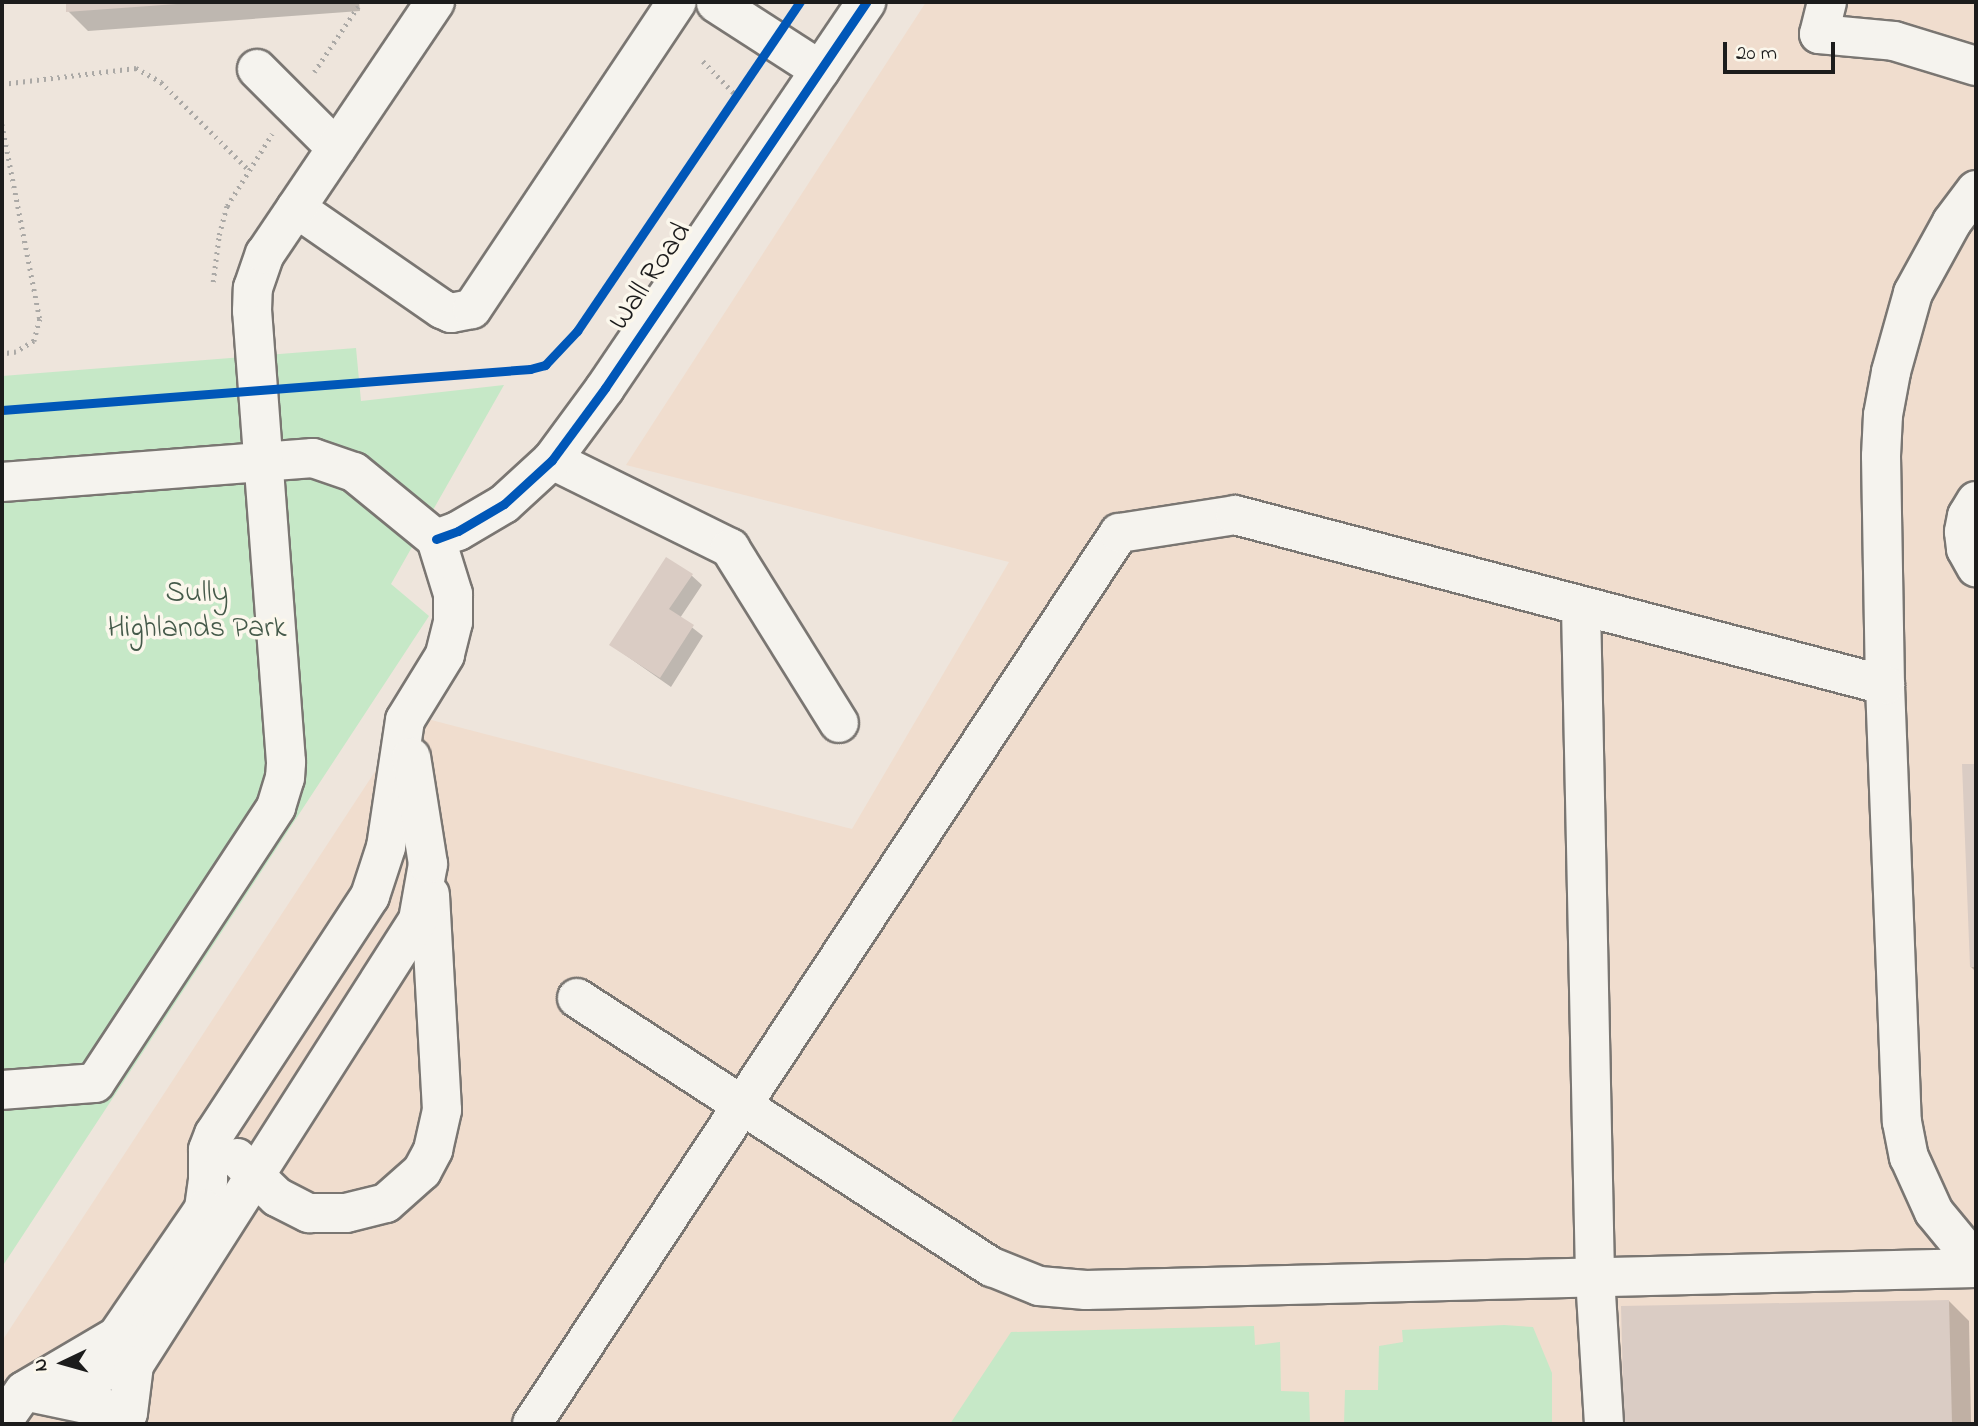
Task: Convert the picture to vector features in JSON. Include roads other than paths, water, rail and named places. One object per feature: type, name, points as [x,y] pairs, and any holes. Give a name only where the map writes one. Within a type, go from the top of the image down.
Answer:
[{"type":"street","points":[[2,1090],[95,1083],[276,807],[286,762],[262,462],[253,288],[265,254],[435,2]]},
{"type":"street","points":[[296,208],[442,309],[451,313],[472,309],[677,2]]},
{"type":"street","points":[[707,2],[820,70]]},
{"type":"street","name":"Wall Road","points":[[436,539],[458,531],[504,505],[552,460],[605,388],[866,2]]},
{"type":"street","points":[[1827,2],[1819,34],[1894,41],[1976,66]]},
{"type":"street","points":[[257,69],[336,148]]},
{"type":"street","points":[[1976,190],[1952,222],[1913,293],[1891,372],[1881,456],[1885,685],[1902,1122],[1909,1157],[1924,1195],[1934,1212],[1976,1265]]},
{"type":"street","points":[[2,482],[313,458],[354,472],[436,539],[453,594],[453,622],[445,655],[405,720],[386,847],[370,896],[214,1134],[208,1150],[204,1209],[117,1336],[24,1391],[2,1423]]},
{"type":"street","points":[[552,460],[730,548],[839,723]]},
{"type":"street","points":[[1976,501],[1964,532],[1966,549],[1976,567]]},
{"type":"street","points":[[532,1424],[1119,533],[1235,514],[1885,685]]},
{"type":"street","points":[[1581,607],[1595,1277],[1604,1424]]},
{"type":"street","points":[[214,1134],[277,1197],[295,1208],[329,1214],[363,1211],[386,1203],[422,1171],[433,1150],[442,1110],[428,864],[405,720]]},
{"type":"street","points":[[24,1391],[134,1365],[418,920],[428,864]]},
{"type":"street","points":[[349,928],[392,960]]},
{"type":"street","points":[[577,998],[992,1267],[1039,1286],[1086,1290],[1595,1277],[1789,1287],[1976,1265]]},
{"type":"park label","name":"Sully Highlands Park","points":[[197,611]]}]
